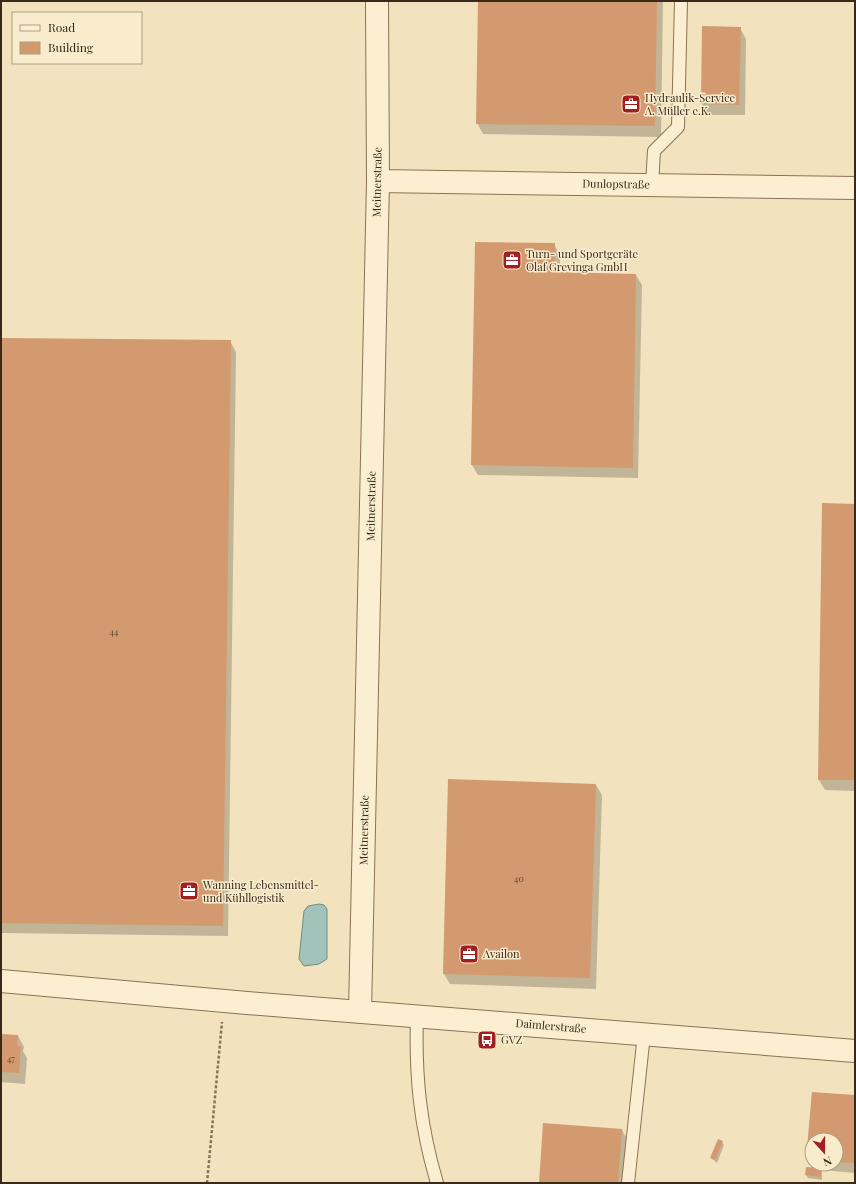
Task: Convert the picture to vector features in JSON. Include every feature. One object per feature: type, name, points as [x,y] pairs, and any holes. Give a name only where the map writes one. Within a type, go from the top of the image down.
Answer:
[{"type":"street","name":"Meitnerstraße","points":[[360,1012],[378,181],[377,1]]},
{"type":"street","name":"Dunlopstraße","points":[[378,181],[855,188]]},
{"type":"street","name":"Daimlerstraße","points":[[1,981],[246,1003],[855,1051]]},
{"type":"lane","points":[[652,185],[654,151],[678,127],[681,1]]},
{"type":"lane","points":[[416,1016],[415,1055],[419,1100],[426,1146],[437,1183]]},
{"type":"lane","points":[[628,1183],[644,1034]]},
{"type":"path","points":[[207,1183],[224,1001]]},
{"type":"water","points":[[319,904],[324,905],[327,909],[327,959],[319,964],[304,966],[299,959],[304,911],[308,906]]},
{"type":"building","points":[[478,1],[657,1],[655,126],[476,124]]},
{"type":"building","points":[[702,26],[741,27],[739,105],[701,104]]},
{"type":"building","points":[[475,242],[555,243],[554,272],[636,274],[633,468],[471,465]]},
{"type":"building","points":[[1,338],[231,340],[223,926],[1,923]]},
{"type":"building","points":[[822,503],[855,504],[855,780],[818,780]]},
{"type":"building","points":[[448,779],[596,784],[590,978],[443,974]]},
{"type":"building","points":[[1,1034],[18,1035],[17,1046],[21,1046],[19,1073],[1,1072]]},
{"type":"building","points":[[812,1092],[855,1095],[855,1163],[844,1162],[844,1132],[808,1132]]},
{"type":"building","points":[[543,1123],[622,1129],[618,1183],[539,1183]]},
{"type":"building","points":[[718,1139],[723,1141],[715,1160],[710,1158]]},
{"type":"building","points":[[805,1172],[821,1172],[821,1177],[805,1175]]},
{"type":"place","name":"Hydraulik-Service A. Müller e.K.","points":[[631,104]]},
{"type":"place","name":"Turn- und Sportgeräte Olaf Grevinga GmbH","points":[[512,260]]},
{"type":"place","name":"Wanning Lebensmittel- und Kühllogistik","points":[[189,891]]},
{"type":"place","name":"Availon","points":[[469,954]]},
{"type":"place","name":"GVZ","points":[[487,1040]]}]
